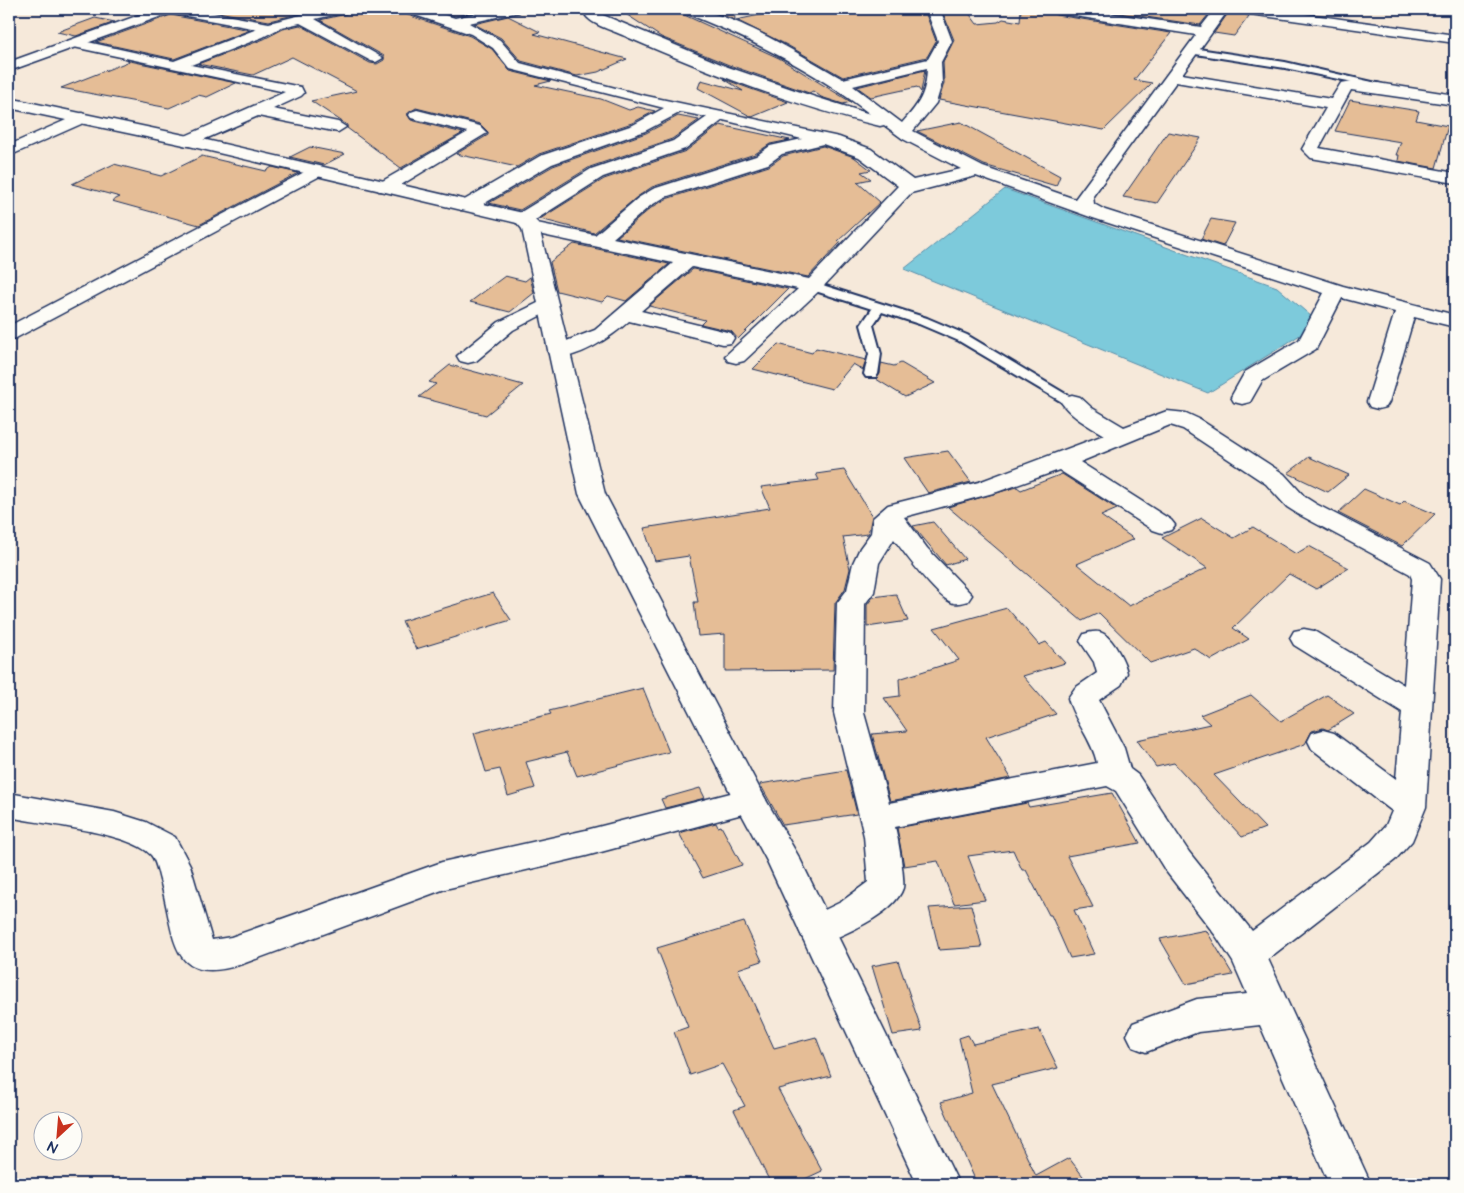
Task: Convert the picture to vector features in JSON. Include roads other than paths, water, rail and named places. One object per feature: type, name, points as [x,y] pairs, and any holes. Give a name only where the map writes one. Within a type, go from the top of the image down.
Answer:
[{"type":"street","points":[[9,67],[169,9],[270,27]]},
{"type":"street","points":[[175,66],[270,27],[341,9]]},
{"type":"street","points":[[411,9],[454,22],[497,44],[509,62],[515,66],[641,100],[720,115],[823,139],[865,153],[910,186]]},
{"type":"street","points":[[454,22],[514,9]]},
{"type":"street","points":[[613,9],[593,16],[673,52],[804,98],[977,171],[1087,208],[1099,214],[1336,290],[1455,321]]},
{"type":"street","points":[[688,9],[739,30],[841,84],[895,136]]},
{"type":"street","points":[[865,153],[895,136],[928,103],[934,83],[934,62],[945,41],[933,9]]},
{"type":"street","points":[[1056,9],[1205,32]]},
{"type":"street","points":[[1087,208],[1084,204],[1084,196],[1222,9]]},
{"type":"street","points":[[1243,9],[1455,39]]},
{"type":"street","points":[[302,18],[376,58]]},
{"type":"street","points":[[74,43],[175,66],[296,90],[296,93],[189,141]]},
{"type":"street","points":[[841,84],[934,62]]},
{"type":"street","points":[[1172,78],[1337,106]]},
{"type":"street","points":[[1455,98],[1350,84],[1346,86],[1337,106],[1310,149],[1312,152],[1455,178]]},
{"type":"street","points":[[779,108],[804,98]]},
{"type":"street","points":[[9,103],[189,141],[314,172],[467,206],[599,241],[813,286]]},
{"type":"street","points":[[467,206],[546,160],[640,128],[679,107]]},
{"type":"street","points":[[257,111],[338,127]]},
{"type":"street","points":[[385,187],[479,133],[474,129],[417,115]]},
{"type":"street","points":[[527,223],[597,173],[679,144],[720,115]]},
{"type":"street","points":[[9,150],[82,118]]},
{"type":"street","points":[[599,241],[644,202],[659,193],[762,160],[776,150],[823,139]]},
{"type":"street","points":[[736,356],[813,286],[898,194],[910,186],[977,171]]},
{"type":"street","points":[[9,334],[314,172]]},
{"type":"street","points":[[527,223],[548,304],[592,494],[750,800],[783,859],[938,1184]]},
{"type":"street","points":[[559,352],[602,334],[688,260]]},
{"type":"street","points":[[1242,397],[1253,377],[1308,344],[1336,290]]},
{"type":"street","points":[[468,356],[506,326],[548,304]]},
{"type":"street","points":[[1378,402],[1406,309]]},
{"type":"street","points":[[626,314],[723,338]]},
{"type":"street","points":[[1072,402],[1084,412],[1122,436]]},
{"type":"street","points":[[817,930],[861,908],[875,899],[886,887],[877,818],[849,712],[850,603],[860,592],[866,563],[872,548],[884,534],[886,518],[897,510],[988,487],[1062,461],[1167,418],[1183,420],[1275,479],[1296,502],[1421,569],[1426,579],[1410,807],[1400,832],[1383,851],[1248,954]]},
{"type":"street","points":[[1062,461],[1162,525]]},
{"type":"street","points":[[889,515],[918,554],[958,594]]},
{"type":"street","points":[[1304,638],[1418,708]]},
{"type":"street","points":[[1094,641],[1111,665],[1112,673],[1108,681],[1088,691],[1083,698],[1085,706],[1110,749],[1114,761],[1114,775]]},
{"type":"street","points":[[1323,742],[1410,807]]},
{"type":"street","points":[[877,818],[1101,774],[1114,775],[1127,783],[1177,861],[1229,926],[1248,954],[1350,1184]]},
{"type":"street","points":[[9,804],[110,824],[140,832],[163,846],[174,870],[194,948],[199,953],[208,956],[232,952],[442,876],[586,844],[750,800]]},
{"type":"street","points":[[1146,1035],[1197,1016],[1272,1007]]},
{"type":"lane","points":[[1192,51],[1455,98]]},
{"type":"lane","points":[[813,286],[879,307],[964,338],[1072,402]]},
{"type":"lane","points":[[870,374],[876,354],[870,342],[867,325],[879,307]]},
{"type":"water","points":[[1005,189],[1277,287],[1319,323],[1208,393],[904,269]]}]
